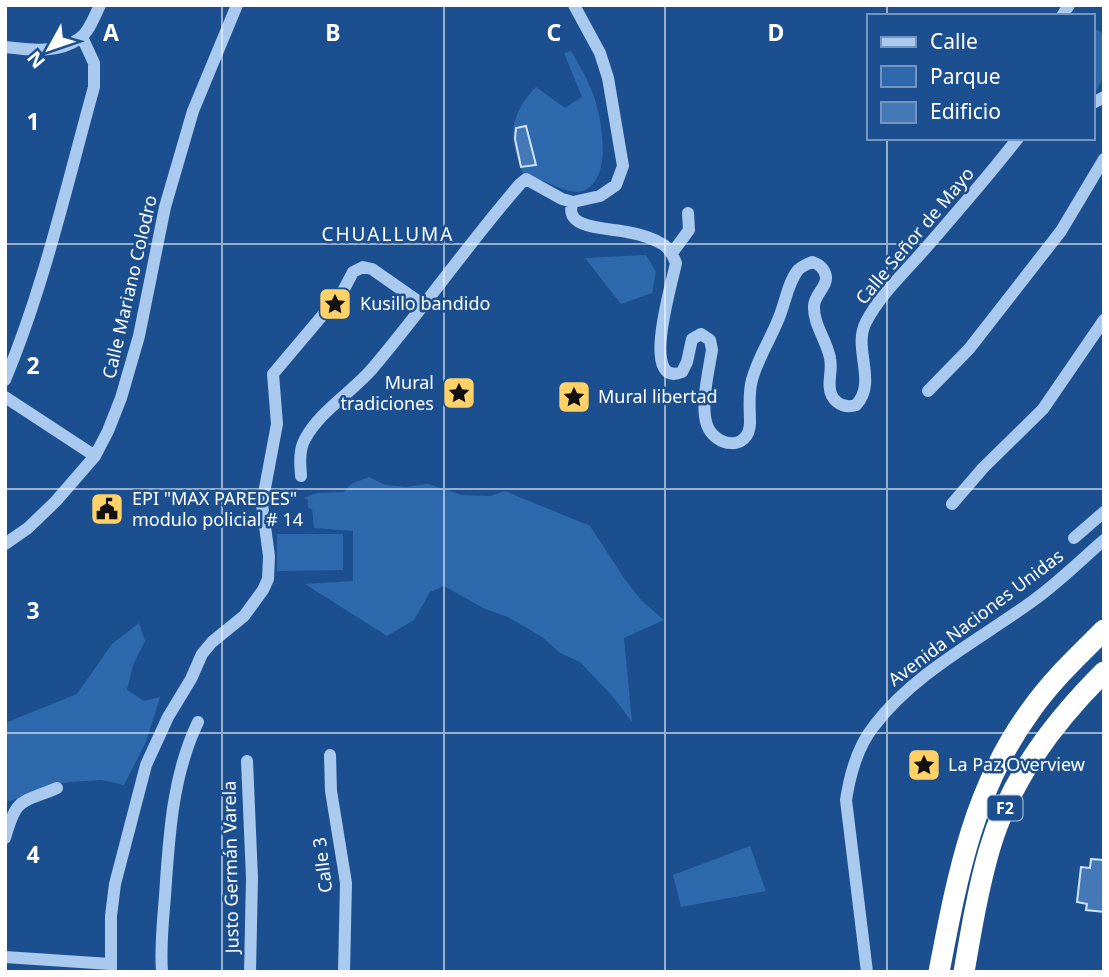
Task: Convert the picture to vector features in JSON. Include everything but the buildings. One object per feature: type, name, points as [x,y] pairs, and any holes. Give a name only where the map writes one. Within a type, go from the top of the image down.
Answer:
[{"type":"highway","name":"F2","points":[[939,972],[967,841],[987,788],[1029,712],[1053,682],[1104,630]]},
{"type":"highway","name":"F2","points":[[964,972],[989,849],[1011,793],[1053,729],[1077,698],[1104,672]]},
{"type":"street","points":[[5,47],[26,50],[58,49],[82,37],[100,5]]},
{"type":"street","name":"Calle Mariano Colodro","points":[[5,544],[29,528],[95,456],[121,398],[139,336],[165,207],[193,111],[237,5]]},
{"type":"street","points":[[301,475],[302,448],[306,438],[328,411],[363,379],[485,224],[526,179],[562,199],[573,202],[610,192],[620,178],[622,166],[608,78],[600,53],[574,5]]},
{"type":"street","points":[[5,380],[32,307],[94,87],[94,63],[82,37]]},
{"type":"street","name":"Calle Señor de Mayo","points":[[672,253],[676,263],[661,340],[662,364],[667,373],[672,375],[682,372],[692,339],[701,334],[710,340],[712,350],[704,414],[707,427],[714,437],[723,443],[738,443],[748,432],[752,377],[780,317],[792,282],[798,271],[812,262],[826,275],[826,281],[814,302],[814,312],[831,362],[831,396],[845,406],[856,405],[864,393],[866,381],[864,324],[886,293],[1016,140]]},
{"type":"street","points":[[928,391],[969,349],[1060,231],[1104,159]]},
{"type":"street","points":[[573,202],[571,209],[580,222],[652,239],[672,253],[689,230],[688,213]]},
{"type":"street","points":[[5,957],[110,968],[115,884],[146,765],[202,654],[212,642],[244,617],[268,579],[269,556],[262,504],[277,424],[273,374],[343,291],[356,269],[372,269],[422,304]]},
{"type":"street","points":[[952,503],[1043,409],[1104,320]]},
{"type":"street","points":[[5,397],[95,456]]},
{"type":"street","points":[[1074,538],[1104,512]]},
{"type":"street","name":"Avenida Naciones Unidas","points":[[867,972],[846,800],[850,776],[859,752],[873,727],[921,679],[1037,598],[1104,540]]},
{"type":"street","points":[[162,972],[169,839],[175,795],[185,748],[198,722]]},
{"type":"street","name":"Calle 3","points":[[330,755],[331,791],[346,883],[344,972]]},
{"type":"street","name":"Justo Germán Varela","points":[[247,761],[252,878],[250,972]]},
{"type":"street","points":[[5,838],[12,813],[18,804],[58,788]]},
{"type":"green space","points":[[1095,29],[1104,34],[1104,76],[1095,93]]},
{"type":"green space","points":[[571,51],[595,99],[603,143],[600,172],[594,183],[578,192],[524,176],[513,139],[520,108],[536,87],[565,108],[582,97],[564,53]]},
{"type":"green space","points":[[646,255],[656,272],[652,293],[621,304],[585,258]]},
{"type":"green space","points":[[369,477],[385,485],[406,487],[428,484],[462,495],[490,496],[505,491],[590,526],[641,600],[664,620],[624,638],[632,722],[614,698],[580,662],[560,653],[542,637],[508,617],[485,609],[444,586],[430,592],[414,620],[387,636],[305,584],[353,581],[353,531],[314,528],[312,509],[308,508],[308,500],[304,498],[317,493],[344,492],[351,484]]},
{"type":"green space","points":[[277,534],[343,534],[343,570],[277,571]]},
{"type":"green space","points":[[139,623],[145,641],[133,665],[127,690],[144,701],[160,697],[146,742],[124,785],[102,780],[70,782],[51,785],[37,794],[5,802],[5,723],[77,694],[112,644]]},
{"type":"green space","points":[[750,846],[766,891],[681,907],[673,875]]},
{"type":"place","name":"Kusillo bandido","points":[[335,304]]},
{"type":"place","name":"Mural tradiciones","points":[[459,393]]},
{"type":"place","name":"Mural libertad","points":[[574,397]]},
{"type":"place","name":"EPI \"MAX PAREDES\" modulo policial # 14","points":[[107,509]]},
{"type":"place","name":"La Paz Overview","points":[[924,765]]},
{"type":"district","name":"CHUALLUMA","points":[[388,234]]}]
